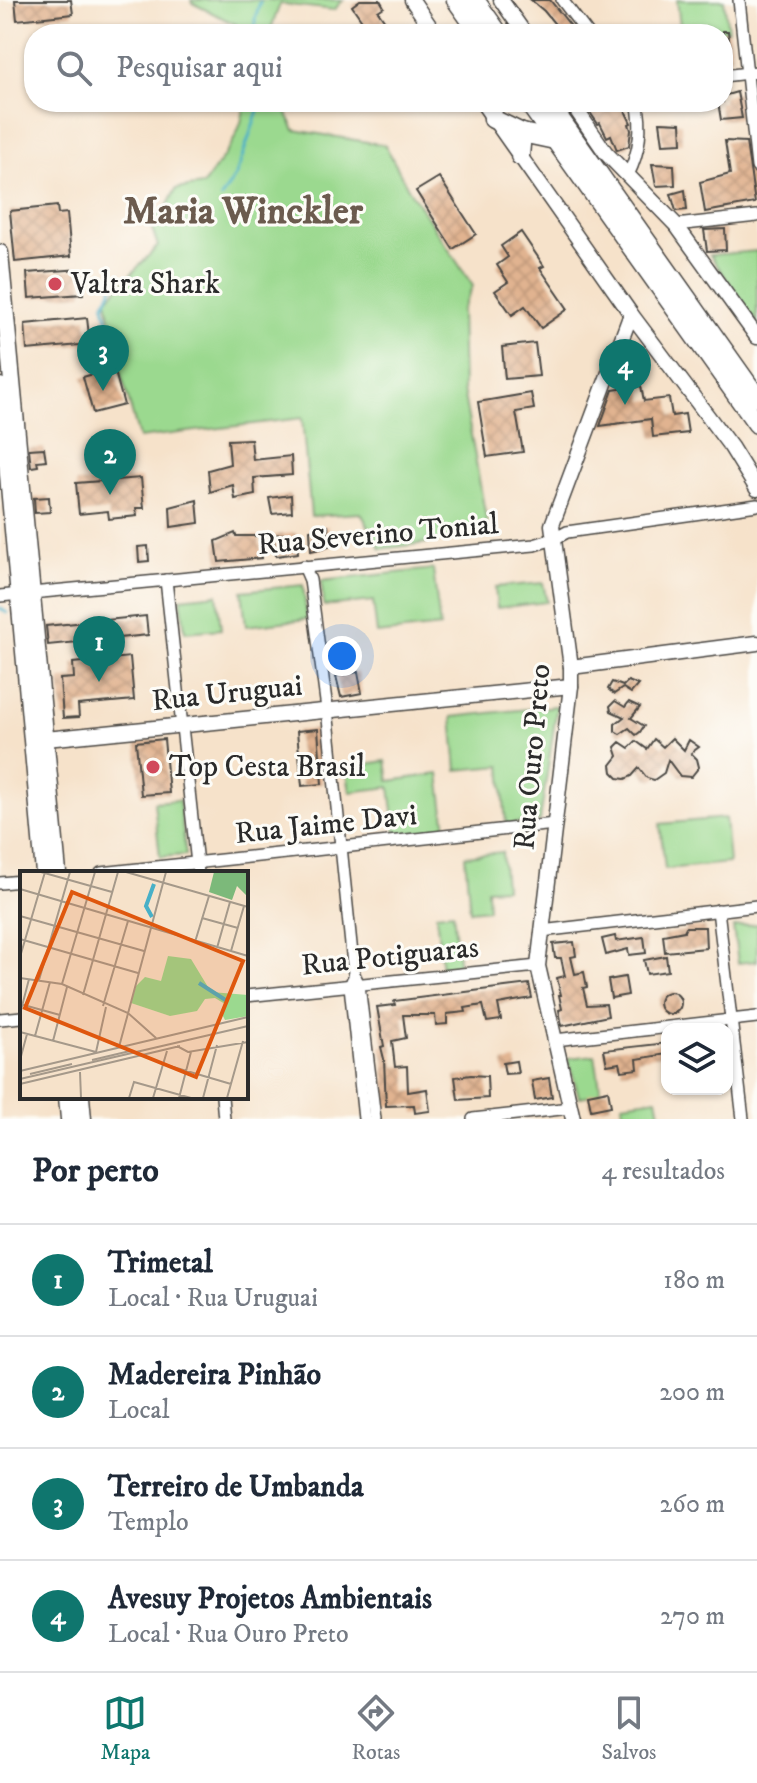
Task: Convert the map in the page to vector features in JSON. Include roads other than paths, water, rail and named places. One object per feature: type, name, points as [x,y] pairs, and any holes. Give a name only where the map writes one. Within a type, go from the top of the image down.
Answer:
[{"type":"highway","points":[[456,0],[473,24]]},
{"type":"highway","points":[[475,0],[492,24]]},
{"type":"highway","points":[[495,112],[522,133],[555,140]]},
{"type":"highway","points":[[535,112],[757,424]]},
{"type":"highway","points":[[555,112],[757,397]]},
{"type":"highway","points":[[520,156],[522,133]]},
{"type":"main road","points":[[0,253],[13,450],[39,740],[44,871]]},
{"type":"main road","points":[[0,386],[13,450]]},
{"type":"main road","points":[[39,740],[58,871]]},
{"type":"main road","points":[[67,1099],[69,1119]]},
{"type":"main road","points":[[81,1099],[83,1119]]},
{"type":"street","points":[[412,0],[428,24]]},
{"type":"street","points":[[501,0],[518,24]]},
{"type":"street","points":[[562,0],[580,24]]},
{"type":"street","points":[[739,0],[752,72],[757,167]]},
{"type":"street","points":[[493,112],[520,156],[631,314],[731,447],[757,489]]},
{"type":"street","points":[[578,112],[606,153],[676,225],[757,337]]},
{"type":"street","points":[[628,175],[635,161],[642,123],[639,112]]},
{"type":"street","points":[[676,225],[757,216]]},
{"type":"street","name":"Rua Ouro Preto","points":[[572,1114],[538,966],[571,686],[552,525],[631,314]]},
{"type":"street","name":"Rua Severino Tonial","points":[[0,596],[534,545],[567,532],[757,505]]},
{"type":"street","points":[[304,566],[310,580],[327,709],[365,1076],[375,1119]]},
{"type":"street","points":[[166,580],[198,868]]},
{"type":"street","points":[[571,667],[757,643]]},
{"type":"street","name":"Rua Uruguai","points":[[39,740],[571,686]]},
{"type":"street","name":"Rua Jaime Davi","points":[[140,871],[198,868],[555,824]]},
{"type":"street","points":[[0,883],[20,881]]},
{"type":"street","points":[[541,931],[757,906]]},
{"type":"street","points":[[718,910],[743,1119]]},
{"type":"street","name":"Rua Potiguaras","points":[[248,996],[354,981],[538,966]]},
{"type":"street","points":[[0,1019],[20,1017]]},
{"type":"street","points":[[555,1040],[757,1017]]},
{"type":"street","points":[[364,1119],[365,1076]]},
{"type":"street","points":[[222,1099],[224,1119]]},
{"type":"street","points":[[473,1119],[572,1114]]},
{"type":"waterway","points":[[255,24],[260,2]]},
{"type":"waterway","points":[[221,198],[236,175],[258,112]]},
{"type":"waterway","points":[[95,355],[110,350],[112,343],[104,305],[118,275]]},
{"type":"waterway","points":[[0,608],[7,613]]},
{"type":"place","name":"Valtra Shark","points":[[55,284]]},
{"type":"place","name":"Terreiro de Umbanda","points":[[103,391]]},
{"type":"place","name":"Avesuy Projetos Ambientais","points":[[625,405]]},
{"type":"place","name":"Madereira Pinhão","points":[[110,495]]},
{"type":"place","name":"Trimetal","points":[[99,682]]},
{"type":"place","name":"Top Cesta Brasil","points":[[153,767]]},
{"type":"district","name":"Maria Winckler","points":[[243,212]]}]
